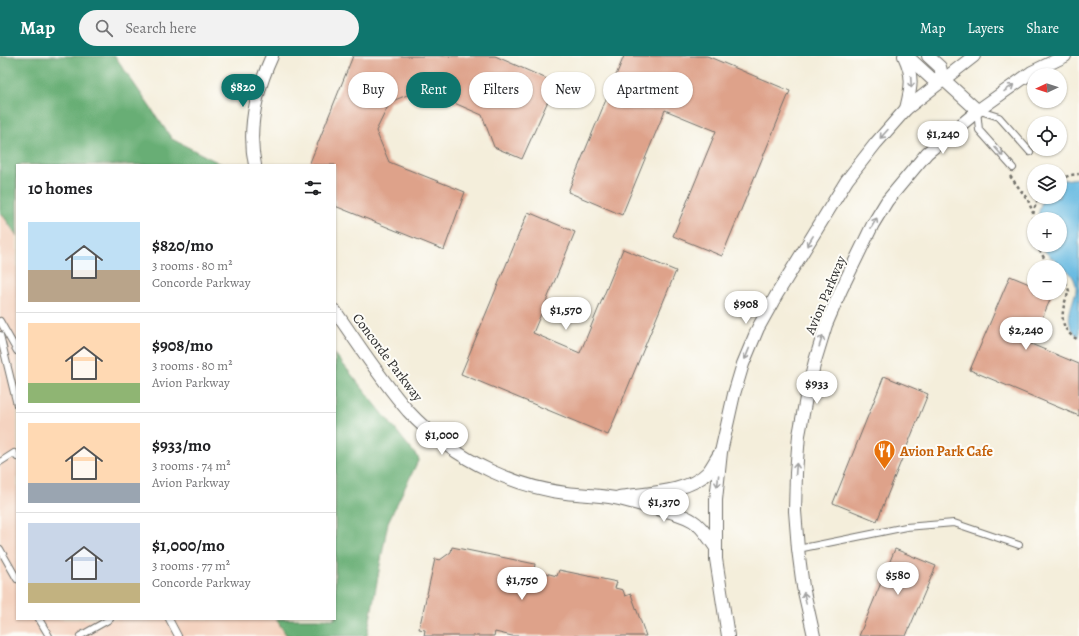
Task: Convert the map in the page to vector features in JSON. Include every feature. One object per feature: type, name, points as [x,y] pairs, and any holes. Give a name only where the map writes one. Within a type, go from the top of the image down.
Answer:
[{"type":"street","points":[[255,164],[252,143],[256,101],[272,56]]},
{"type":"street","points":[[904,56],[910,68],[911,88],[906,109]]},
{"type":"street","points":[[907,56],[932,79],[943,79]]},
{"type":"street","points":[[928,56],[940,67],[943,79],[977,110]]},
{"type":"street","points":[[728,636],[721,594],[716,548],[716,500],[721,452],[734,394],[743,364],[758,328],[776,294],[847,180],[876,143],[906,109],[974,56]]},
{"type":"street","name":"Avion Parkway","points":[[814,636],[802,587],[795,503],[796,473],[799,435],[811,376],[826,325],[841,290],[873,224],[887,201],[927,153],[977,110],[1032,72],[1065,56]]},
{"type":"street","name":"Concorde Parkway","points":[[336,312],[408,411],[425,428],[458,453],[511,480],[532,486],[564,493],[614,498],[683,516],[694,521],[704,531],[716,548]]},
{"type":"street","name":"Concorde Parkway","points":[[614,498],[677,488],[695,482],[708,471],[721,452]]},
{"type":"lane","points":[[1013,168],[979,130],[977,110],[999,117],[1027,149]]},
{"type":"lane","points":[[0,321],[16,349]]},
{"type":"lane","points":[[0,335],[16,401]]},
{"type":"lane","points":[[0,462],[16,454]]},
{"type":"lane","points":[[798,549],[906,527],[954,523],[1019,545]]},
{"type":"lane","points":[[0,549],[16,577]]},
{"type":"lane","points":[[40,620],[48,636]]},
{"type":"lane","points":[[80,636],[107,620]]},
{"type":"lane","points":[[170,620],[178,636]]},
{"type":"path","points":[[1009,174],[1028,200],[1033,212]]},
{"type":"path","points":[[1067,176],[1079,174]]},
{"type":"path","points":[[1067,285],[1069,291],[1067,296]]},
{"type":"path","points":[[1066,300],[1063,325],[1072,337],[1079,340]]},
{"type":"shaded area","points":[[0,211],[16,235],[16,620],[277,620],[287,636],[0,636]]},
{"type":"green space","points":[[0,56],[115,56],[172,139],[221,164],[16,164],[16,235],[0,211]]},
{"type":"green space","points":[[336,355],[419,459],[388,522],[367,636],[287,636],[277,620],[336,620]]},
{"type":"water","points":[[1079,178],[1079,337],[1072,328],[1069,319],[1076,286],[1074,279],[1067,270],[1067,260],[1054,260],[1046,252],[1067,252],[1067,212],[1039,212],[1041,204],[1067,204],[1067,180]]},
{"type":"building","points":[[353,56],[495,56],[531,72],[469,72],[469,108],[533,108],[533,73],[541,76],[541,108],[545,108],[522,159],[494,147],[482,115],[461,106],[461,72],[406,72],[406,96],[398,99],[398,72],[348,72],[348,108],[387,108],[376,131],[389,162],[465,192],[444,250],[336,206],[336,164],[309,164]]},
{"type":"building","points":[[624,56],[707,56],[790,91],[722,256],[673,236],[716,131],[665,110],[622,215],[568,192],[603,107],[693,108],[693,72],[617,72]]},
{"type":"building","points":[[528,212],[575,232],[533,333],[580,353],[623,249],[676,271],[608,435],[461,374]]},
{"type":"building","points":[[1010,276],[1027,283],[1027,300],[1050,300],[1031,344],[1079,364],[1079,416],[970,370]]},
{"type":"building","points":[[884,376],[928,394],[877,521],[833,503]]},
{"type":"building","points":[[452,547],[535,564],[534,570],[557,576],[559,570],[617,582],[615,588],[623,590],[625,596],[631,594],[646,636],[512,636],[495,632],[494,636],[424,636],[425,630],[419,629],[435,559],[440,560],[451,552]]},
{"type":"building","points":[[895,549],[936,566],[906,636],[859,636]]},
{"type":"place","name":"Avion Park Cafe","points":[[884,470]]}]
